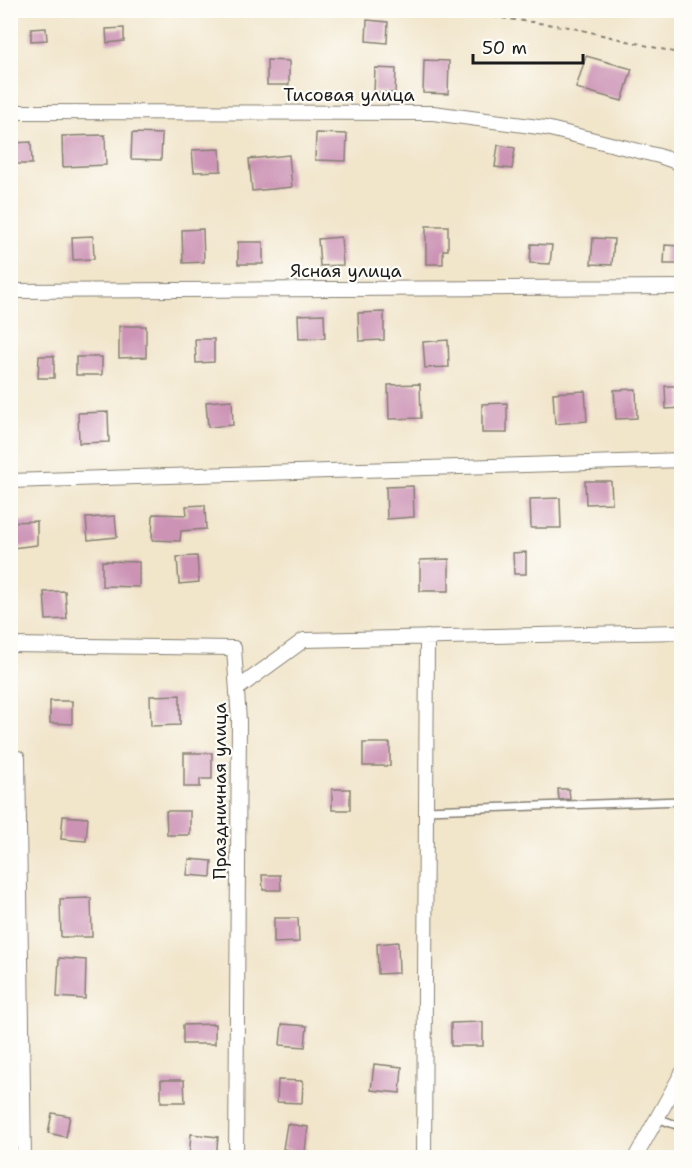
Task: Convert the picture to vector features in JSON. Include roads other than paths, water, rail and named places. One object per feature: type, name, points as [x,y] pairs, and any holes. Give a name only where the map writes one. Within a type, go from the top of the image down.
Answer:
[{"type":"street","name":"Тисовая улица","points":[[10,112],[434,113],[546,128],[659,156],[681,164]]},
{"type":"street","name":"Ясная улица","points":[[10,291],[681,287]]},
{"type":"street","points":[[10,481],[681,460]]},
{"type":"street","points":[[237,689],[304,640],[681,632]]},
{"type":"street","points":[[424,1158],[427,638]]},
{"type":"street","name":"Праздничная улица","points":[[10,645],[234,648],[239,733],[236,1158]]},
{"type":"street","points":[[18,758],[24,1158]]},
{"type":"street","points":[[635,1158],[681,1073]]},
{"type":"lane","points":[[426,810],[681,801]]},
{"type":"lane","points":[[657,1118],[681,1127]]}]
